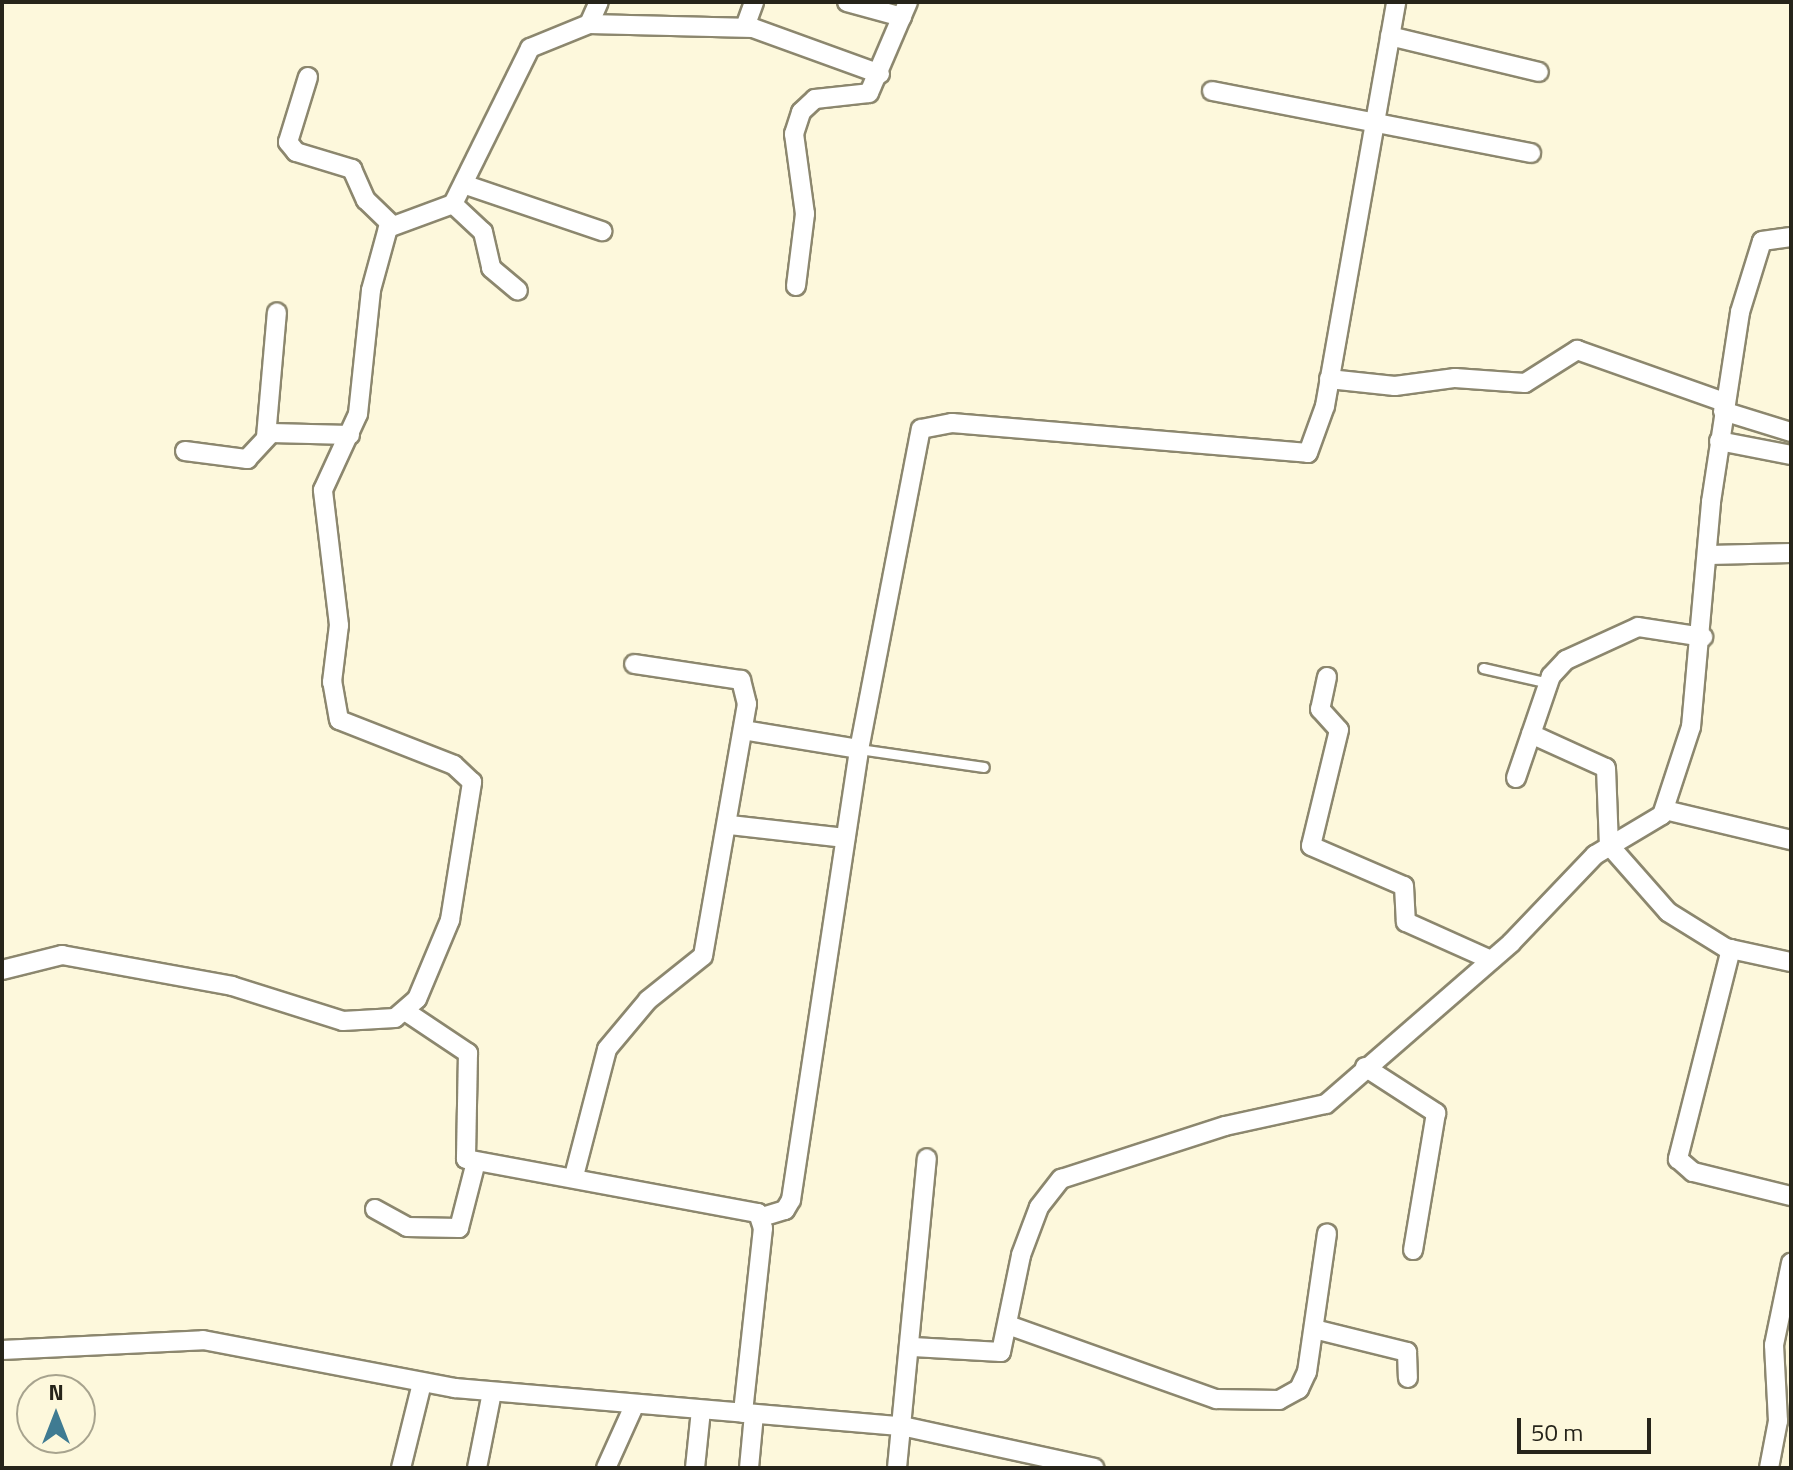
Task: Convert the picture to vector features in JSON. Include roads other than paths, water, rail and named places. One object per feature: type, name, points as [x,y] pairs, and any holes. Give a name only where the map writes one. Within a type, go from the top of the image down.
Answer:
[{"type":"street","points":[[589,24],[599,2]]},
{"type":"street","points":[[745,27],[754,2]]},
{"type":"street","points":[[796,286],[805,214],[794,134],[801,112],[815,99],[857,100],[880,74],[905,10],[847,2]]},
{"type":"street","points":[[762,1217],[785,1210],[791,1200],[859,749],[921,429],[952,423],[1297,456],[1315,442],[1396,2]]},
{"type":"street","points":[[392,225],[453,204],[466,185],[530,48],[589,24],[745,27],[880,74]]},
{"type":"street","points":[[1390,36],[1539,72]]},
{"type":"street","points":[[308,77],[288,142],[296,152],[352,169],[366,200],[392,225]]},
{"type":"street","points":[[1212,91],[1531,153]]},
{"type":"street","points":[[466,185],[602,231]]},
{"type":"street","points":[[453,204],[483,232],[496,276],[518,291]]},
{"type":"street","points":[[2,970],[62,955],[232,986],[343,1021],[375,1022],[405,1011],[429,978],[450,920],[474,796],[465,772],[353,730],[334,710],[339,625],[322,497],[350,435],[371,290],[392,225]]},
{"type":"street","points":[[913,1347],[998,1354],[1008,1325],[1025,1243],[1039,1207],[1061,1179],[1225,1126],[1326,1104],[1491,960],[1609,845],[1655,823],[1665,810],[1691,727],[1703,637],[1719,441],[1762,241],[1791,237]]},
{"type":"street","points":[[185,451],[247,459],[266,437],[277,312]]},
{"type":"street","points":[[1329,379],[1395,386],[1455,378],[1525,383],[1577,350],[1791,432]]},
{"type":"street","points":[[266,437],[301,430],[350,435]]},
{"type":"street","points":[[1719,441],[1791,455]]},
{"type":"street","points":[[1709,555],[1791,553]]},
{"type":"street","points":[[1516,778],[1549,683],[1566,660],[1626,630],[1703,637]]},
{"type":"street","points":[[574,1176],[607,1049],[648,1000],[703,956],[730,825],[748,693],[741,680],[634,664]]},
{"type":"street","points":[[1327,677],[1320,709],[1339,730],[1311,846],[1404,886],[1406,922],[1491,960]]},
{"type":"street","points":[[743,730],[859,749]]},
{"type":"street","points":[[1531,734],[1606,768],[1609,845],[1668,912],[1731,949],[1791,962]]},
{"type":"street","points":[[1665,810],[1791,840]]},
{"type":"street","points":[[730,825],[845,838]]},
{"type":"street","points":[[1731,949],[1678,1159],[1693,1172],[1791,1196]]},
{"type":"street","points":[[405,1011],[468,1053],[462,1152],[476,1162],[744,1205],[762,1217]]},
{"type":"street","points":[[1365,1067],[1436,1113],[1413,1250]]},
{"type":"street","points":[[897,1468],[913,1347],[927,1158]]},
{"type":"street","points":[[375,1209],[407,1227],[459,1228],[476,1162]]},
{"type":"street","points":[[749,1468],[748,1414],[762,1217]]},
{"type":"street","points":[[1008,1325],[1216,1399],[1254,1404],[1299,1389],[1314,1329],[1327,1233]]},
{"type":"street","points":[[1769,1468],[1784,1404],[1774,1345],[1791,1263]]},
{"type":"street","points":[[1314,1329],[1407,1352],[1408,1378]]},
{"type":"street","points":[[2,1350],[203,1340],[422,1383],[492,1392],[902,1426],[1040,1462],[1094,1468]]},
{"type":"street","points":[[401,1468],[422,1383]]},
{"type":"street","points":[[477,1468],[492,1392]]},
{"type":"street","points":[[606,1468],[634,1406]]},
{"type":"street","points":[[695,1468],[701,1410]]},
{"type":"lane","points":[[1483,668],[1549,683]]},
{"type":"lane","points":[[859,749],[984,767]]}]
